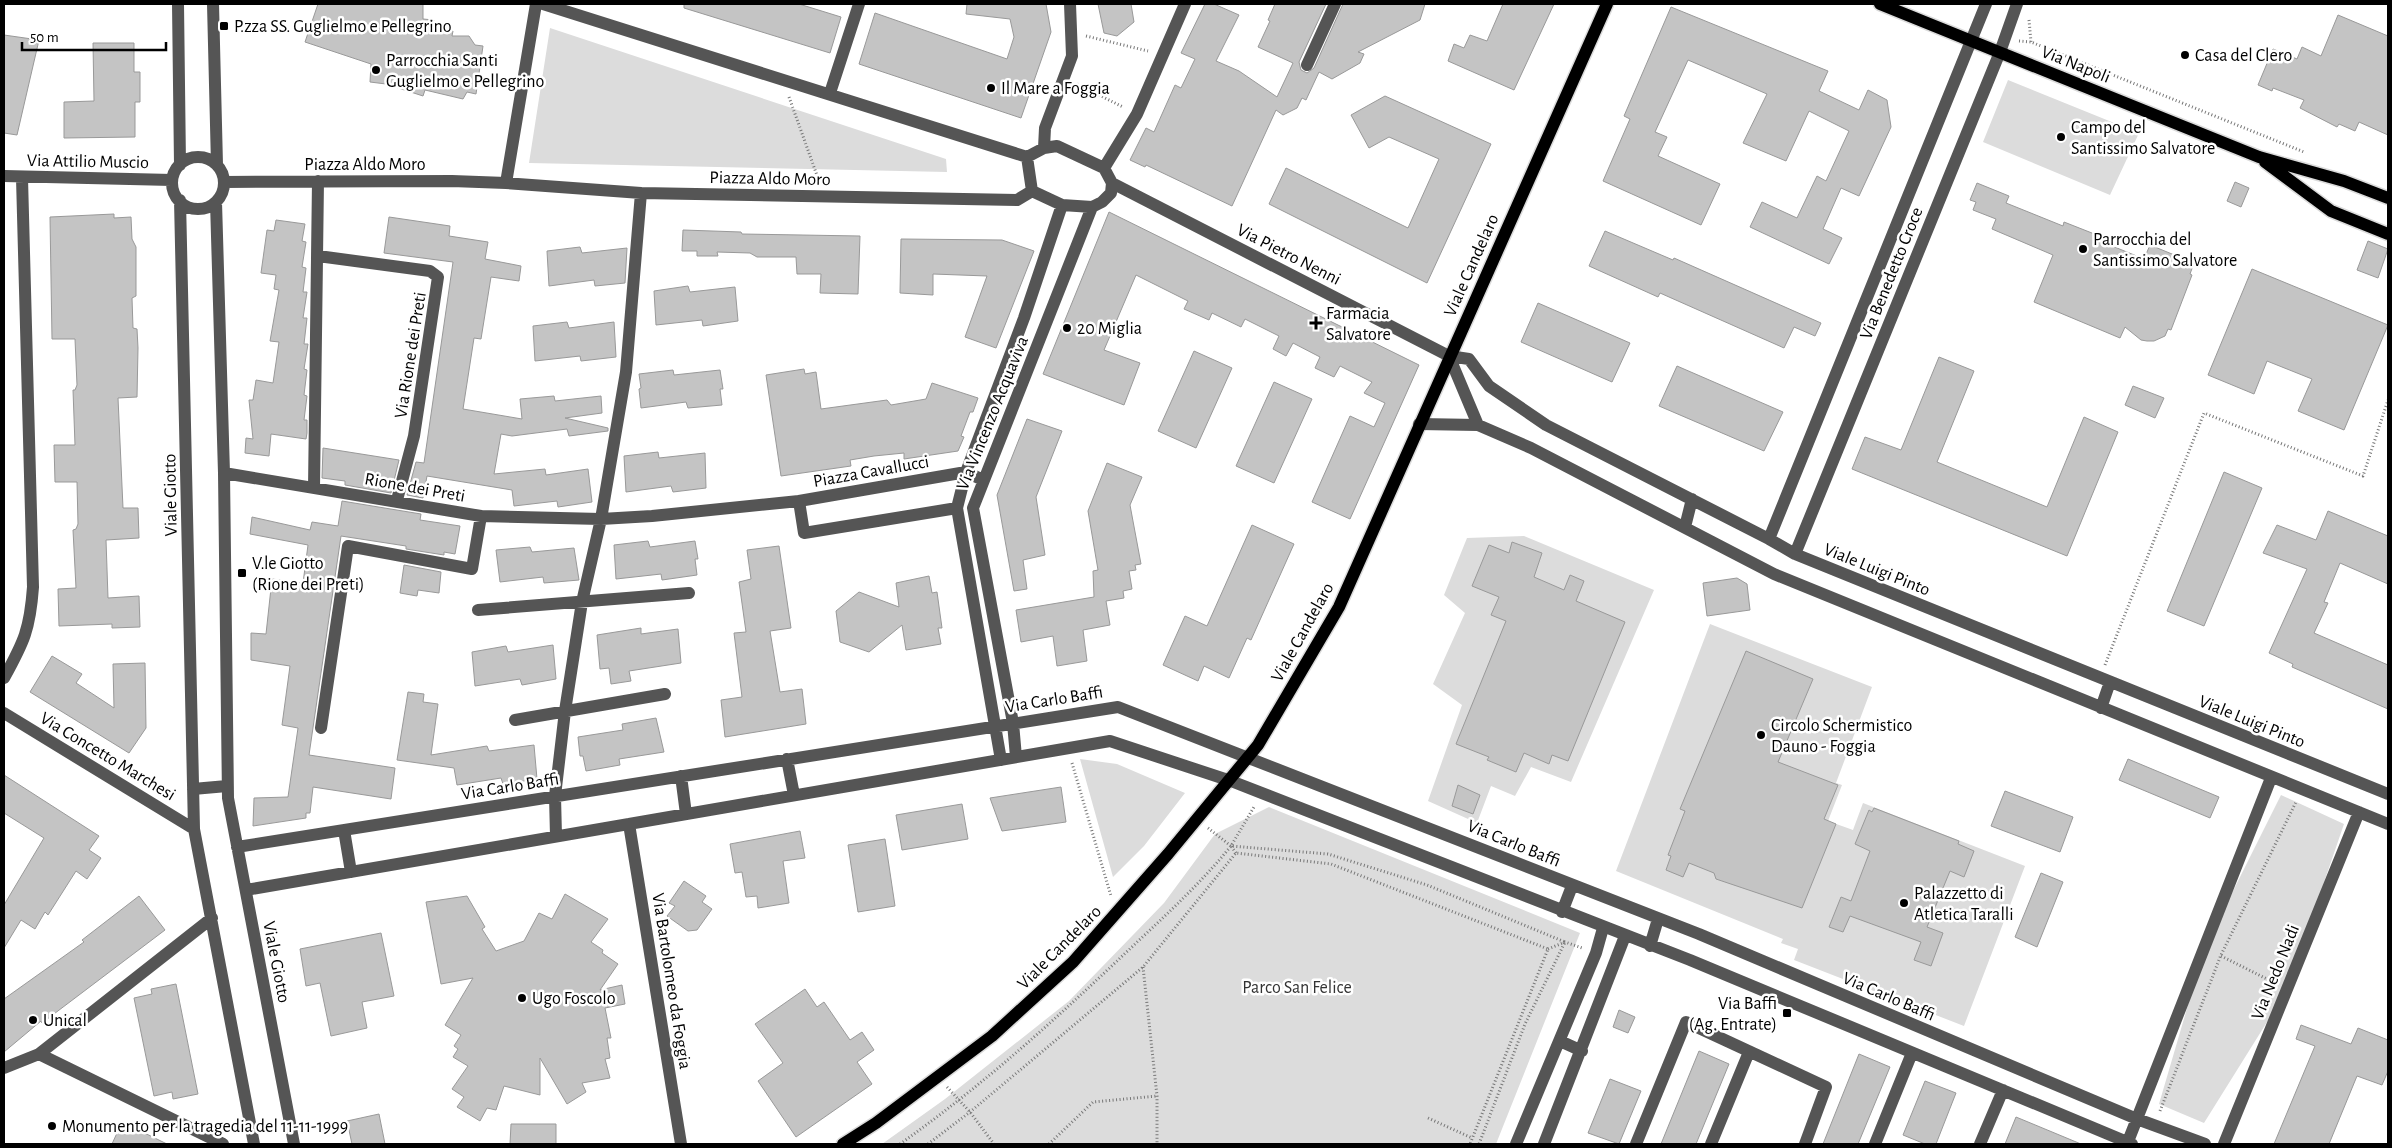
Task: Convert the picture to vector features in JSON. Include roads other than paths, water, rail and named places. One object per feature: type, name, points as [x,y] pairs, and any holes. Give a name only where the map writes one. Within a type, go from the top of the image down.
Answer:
[{"type":"main road","name":"Viale Candelaro","points":[[843,1144],[876,1123],[992,1036],[1073,962],[1198,820],[1258,745],[1339,607],[1607,4]]},
{"type":"main road","name":"Via Napoli","points":[[1880,4],[1971,41],[2002,47],[2259,157],[2344,181],[2388,198]]},
{"type":"main road","name":"Via Napoli","points":[[2259,157],[2331,211],[2388,234]]},
{"type":"street","points":[[178,4],[180,164],[172,180],[173,189],[180,200],[191,207],[200,208],[216,202],[221,195],[224,182],[217,165],[213,4]]},
{"type":"street","points":[[506,183],[536,4]]},
{"type":"street","points":[[543,4],[830,93],[1027,157],[1044,148],[1057,146],[1104,168],[1112,182],[1110,193],[1102,202],[1092,207],[1062,205],[1032,191],[1027,157]]},
{"type":"street","points":[[830,93],[859,4]]},
{"type":"street","points":[[1044,148],[1045,128],[1072,56],[1070,4]]},
{"type":"street","points":[[1104,168],[1137,114],[1186,4]]},
{"type":"street","points":[[1307,65],[1335,4]]},
{"type":"street","name":"Via Benedetto Croce","points":[[1769,539],[1986,4]]},
{"type":"street","name":"Via Benedetto Croce","points":[[1795,554],[2002,47],[2017,4]]},
{"type":"street","points":[[180,164],[196,157],[203,157],[217,165]]},
{"type":"street","name":"Via Attilio Muscio","points":[[4,176],[22,178],[172,180]]},
{"type":"street","points":[[4,678],[22,645],[31,619],[33,587],[22,178]]},
{"type":"street","points":[[314,488],[318,181]]},
{"type":"street","name":"Piazza Aldo Moro","points":[[224,182],[506,183],[641,193],[1017,200],[1032,191]]},
{"type":"street","name":"Via Pietro Nenni","points":[[1112,182],[1449,356]]},
{"type":"street","points":[[556,836],[555,796],[565,711],[582,602],[601,519],[626,372],[641,193]]},
{"type":"street","name":"Viale Giotto","points":[[180,200],[194,830],[254,1144]]},
{"type":"street","name":"Viale Giotto","points":[[216,202],[224,473],[227,786],[294,1144]]},
{"type":"street","name":"Via Vincenzo Acquaviva","points":[[1001,760],[957,508],[966,472],[1024,318],[1062,205]]},
{"type":"street","name":"Via Vincenzo Acquaviva","points":[[1016,757],[1013,723],[973,508],[1092,207]]},
{"type":"street","name":"Via Rione dei Preti","points":[[318,256],[430,270],[438,277],[414,436],[397,500]]},
{"type":"street","points":[[1449,356],[1478,425]]},
{"type":"street","name":"Viale Luigi Pinto","points":[[1449,356],[1470,359],[1489,386],[1546,425],[1795,554],[2388,794]]},
{"type":"street","points":[[1419,424],[1478,425],[1531,448],[1774,574],[2388,824]]},
{"type":"street","points":[[966,472],[983,480]]},
{"type":"street","name":"Piazza Cavallucci","points":[[957,508],[804,533],[799,500],[966,472]]},
{"type":"street","name":"Rione dei Preti","points":[[224,473],[397,500],[480,516],[601,519],[652,516],[799,500]]},
{"type":"street","points":[[1685,527],[1692,499]]},
{"type":"street","points":[[320,728],[348,546],[472,569],[480,516]]},
{"type":"street","points":[[478,610],[689,593]]},
{"type":"street","points":[[2101,708],[2110,682]]},
{"type":"street","points":[[516,720],[666,694]]},
{"type":"street","name":"Via Carlo Baffi","points":[[237,847],[1118,707],[1249,757],[1572,886],[1700,934],[2137,1119],[2205,1144]]},
{"type":"street","name":"Via Concetto Marchesi","points":[[4,713],[194,830]]},
{"type":"street","points":[[246,890],[1110,741],[1231,781],[1562,912],[1690,960],[2129,1144],[2137,1119],[2272,778]]},
{"type":"street","points":[[787,759],[794,795]]},
{"type":"street","points":[[681,776],[686,814]]},
{"type":"street","points":[[193,789],[227,786]]},
{"type":"street","name":"Via Nedo Nadi","points":[[2224,1144],[2359,812]]},
{"type":"street","name":"Via Bartolomeo da Foggia","points":[[629,824],[681,1144]]},
{"type":"street","points":[[344,830],[351,872]]},
{"type":"street","points":[[1562,912],[1572,886]]},
{"type":"street","points":[[4,1068],[39,1054],[212,918]]},
{"type":"street","points":[[1650,946],[1658,919]]},
{"type":"street","points":[[1516,1144],[1596,953],[1604,928]]},
{"type":"street","points":[[1545,1144],[1625,936]]},
{"type":"street","points":[[1636,1144],[1686,1022],[1826,1087],[1805,1144]]},
{"type":"street","points":[[1560,1041],[1582,1051]]},
{"type":"street","points":[[1711,1144],[1748,1052]]},
{"type":"street","points":[[1875,1144],[1912,1053]]},
{"type":"street","points":[[39,1054],[223,1144]]},
{"type":"street","points":[[1980,1144],[2003,1090]]},
{"type":"place","name":"P.zza SS. Guglielmo e Pellegrino","points":[[224,26]]},
{"type":"place","name":"Casa del Clero","points":[[2185,55]]},
{"type":"place","name":"Parrocchia Santi Guglielmo e Pellegrino","points":[[376,70]]},
{"type":"place","name":"Il Mare a Foggia","points":[[991,88]]},
{"type":"place","name":"Campo del Santissimo Salvatore","points":[[2061,137]]},
{"type":"place","name":"Parrocchia del Santissimo Salvatore","points":[[2083,249]]},
{"type":"place","name":"Farmacia Salvatore","points":[[1316,323]]},
{"type":"place","name":"20 Miglia","points":[[1067,328]]},
{"type":"place","name":"V.le Giotto (Rione dei Preti)","points":[[242,573]]},
{"type":"place","name":"Circolo Schermistico Dauno - Foggia","points":[[1761,735]]},
{"type":"place","name":"Palazzetto di Atletica Taralli","points":[[1904,903]]},
{"type":"place","name":"Ugo Foscolo","points":[[522,998]]},
{"type":"place","name":"Via Baffi (Ag. Entrate)","points":[[1787,1013]]},
{"type":"place","name":"Unical","points":[[33,1020]]},
{"type":"place","name":"Monumento per la tragedia del 11-11-1999","points":[[52,1126]]},
{"type":"park label","name":"Parco San Felice","points":[[1297,987]]}]
